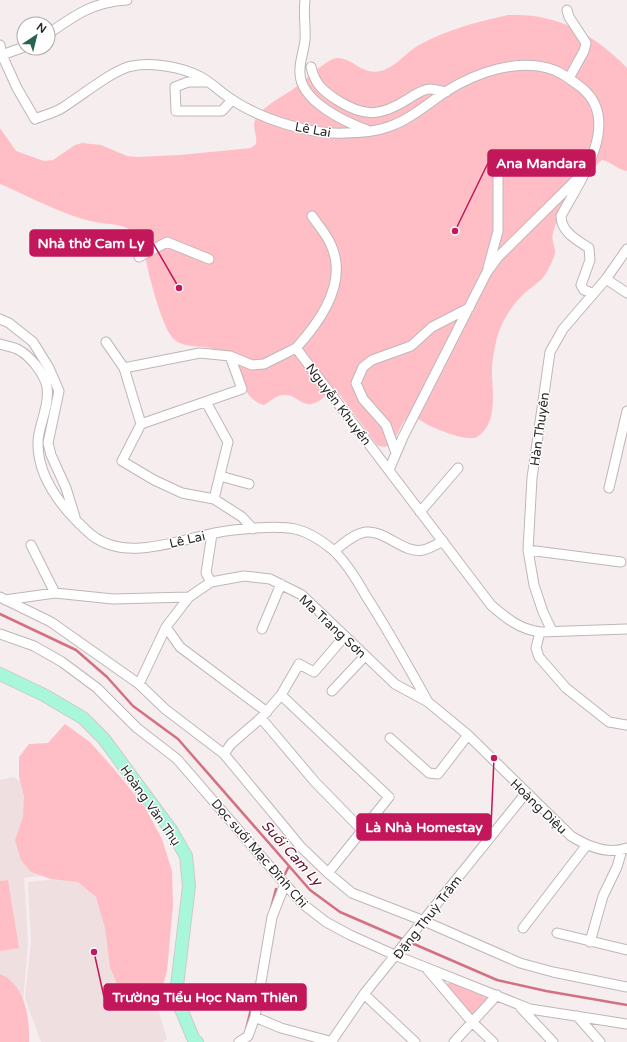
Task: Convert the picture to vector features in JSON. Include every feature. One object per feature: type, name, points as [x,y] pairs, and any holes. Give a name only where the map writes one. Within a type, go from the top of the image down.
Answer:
[{"type":"main road","name":"Hoàng Văn Thụ","points":[[0,675],[44,695],[83,718],[104,739],[113,751],[171,830],[186,856],[189,886],[177,986],[181,1009],[194,1041]]},
{"type":"street","points":[[56,28],[74,15],[90,7],[104,2],[127,0]]},
{"type":"street","points":[[305,0],[303,14],[306,38],[300,72],[307,94],[342,121],[370,131]]},
{"type":"street","points":[[567,10],[569,17],[586,43],[584,51],[569,78]]},
{"type":"street","points":[[0,44],[1,56],[16,50]]},
{"type":"street","name":"Lê Lai","points":[[1,56],[34,119],[60,110],[114,73],[131,66],[153,65],[176,69],[199,76],[232,100],[266,116],[294,126],[342,134],[370,131],[388,127],[412,115],[446,92],[478,74],[511,66],[537,65],[555,70],[569,78],[585,91],[593,103],[599,118],[598,136],[594,152],[561,216],[561,223],[566,232],[589,248],[590,260],[581,285],[584,290],[592,293]]},
{"type":"street","points":[[312,67],[315,80],[329,94],[345,105],[362,112],[375,114],[395,107],[414,95],[429,89],[446,92]]},
{"type":"street","points":[[209,82],[188,82],[175,87],[176,111],[222,111],[232,100]]},
{"type":"street","name":"Lê Lai","points":[[389,470],[396,453],[487,272],[498,256],[586,170]]},
{"type":"street","points":[[487,272],[498,231],[498,174]]},
{"type":"street","points":[[124,368],[200,353],[230,356],[252,365],[264,364],[296,348],[312,331],[323,313],[333,289],[337,269],[332,245],[312,216]]},
{"type":"street","points":[[139,257],[166,242],[209,259]]},
{"type":"street","name":"Hàn Thuyên","points":[[552,631],[543,612],[534,585],[528,550],[532,478],[550,352],[563,329],[592,293],[606,279],[627,249]]},
{"type":"street","points":[[606,279],[627,292]]},
{"type":"street","points":[[396,453],[386,425],[363,399],[356,383],[363,367],[372,360],[411,346],[432,327],[469,308]]},
{"type":"street","points":[[0,319],[9,323],[33,342],[49,368],[59,391],[48,443],[51,455],[66,488],[76,521]]},
{"type":"street","points":[[106,342],[124,368],[141,424],[122,461],[154,480],[182,493],[214,499],[242,517],[253,528]]},
{"type":"street","name":"Lê Lai","points":[[0,344],[19,350],[38,368],[47,387],[46,408],[38,443],[41,464],[50,485],[63,506],[89,533],[108,544],[129,548],[152,547],[212,534],[253,528],[294,529],[312,535],[334,551],[354,576],[386,626],[428,702]]},
{"type":"street","name":"Nguyễn Khuyến","points":[[296,348],[491,605],[511,622],[528,630],[540,632]]},
{"type":"street","points":[[141,424],[242,389],[230,356]]},
{"type":"street","points":[[206,402],[228,442],[214,499]]},
{"type":"street","points":[[609,488],[627,411]]},
{"type":"street","points":[[420,512],[458,468]]},
{"type":"street","points":[[220,476],[249,484]]},
{"type":"street","points":[[334,551],[354,537],[366,532],[381,535],[406,547],[422,550],[443,541]]},
{"type":"street","points":[[211,582],[206,573],[212,534]]},
{"type":"street","points":[[31,545],[55,593]]},
{"type":"street","points":[[528,550],[621,562]]},
{"type":"street","name":"Ma Trang Sơn","points":[[139,684],[166,627],[189,596],[211,582],[244,576],[270,579],[302,595],[344,637],[396,684],[428,702]]},
{"type":"street","points":[[262,629],[281,584]]},
{"type":"street","points":[[3,598],[55,593],[113,599],[189,596]]},
{"type":"street","points":[[3,598],[51,622],[139,684],[165,709],[224,754],[301,847],[328,873],[352,893],[424,921],[520,963],[553,972],[627,986]]},
{"type":"street","points":[[166,627],[180,647],[264,715],[315,782],[362,830]]},
{"type":"street","points":[[627,629],[540,632],[536,648],[539,656],[566,688],[609,722],[627,725]]},
{"type":"street","name":"Dọc suối Mạc Đĩnh Chi","points":[[0,634],[34,646],[62,662],[97,688],[137,728],[178,759],[304,905],[326,922],[350,935],[396,956],[497,995],[520,1006],[627,1024]]},
{"type":"street","points":[[224,754],[231,744],[264,715],[281,695],[299,664],[314,672],[344,637]]},
{"type":"street","points":[[332,691],[365,656]]},
{"type":"street","points":[[281,695],[390,796],[328,873]]},
{"type":"street","name":"Hoàng Diệu","points":[[428,702],[468,735],[571,836],[586,846],[602,849],[624,849]]},
{"type":"street","points":[[390,738],[429,773],[438,774],[468,735]]},
{"type":"street","name":"Đặng Thuỳ Trâm","points":[[332,1042],[364,994],[526,793]]},
{"type":"street","points":[[523,928],[586,846]]},
{"type":"street","points":[[590,942],[603,896],[624,849]]},
{"type":"street","points":[[242,1040],[255,1017],[272,917],[285,884]]},
{"type":"street","points":[[557,933],[627,950]]},
{"type":"street","points":[[426,968],[472,1022],[494,1042]]},
{"type":"street","points":[[364,994],[415,1042]]},
{"type":"street","points":[[454,1042],[497,995]]},
{"type":"street","points":[[520,1006],[553,1042]]},
{"type":"street","points":[[577,1016],[600,1042]]},
{"type":"street","points":[[255,1017],[281,1028],[332,1042]]},
{"type":"shaded area","points":[[508,15],[538,17],[570,26],[601,45],[627,68],[627,171],[602,160],[582,183],[561,214],[553,232],[555,253],[548,270],[541,280],[516,302],[507,314],[500,328],[495,345],[492,366],[492,414],[484,431],[477,437],[467,438],[453,435],[412,417],[403,423],[394,441],[390,445],[384,447],[377,445],[340,395],[331,393],[312,404],[304,403],[287,395],[280,395],[264,405],[257,402],[247,392],[226,357],[220,352],[206,347],[183,344],[171,336],[164,323],[143,248],[137,236],[133,232],[123,227],[95,222],[71,215],[0,184],[0,128],[16,151],[44,161],[53,160],[75,145],[82,143],[101,145],[127,156],[137,157],[180,155],[251,148],[256,144],[254,125],[256,118],[260,113],[329,61],[335,58],[345,59],[365,70],[377,72],[389,68],[414,48],[440,35],[473,24]]},
{"type":"shaded area","points":[[65,724],[90,742],[144,806],[162,839],[172,871],[173,905],[167,971],[161,992],[143,1001],[120,991],[110,967],[105,928],[96,897],[78,882],[51,879],[31,872],[21,860],[15,840],[23,817],[24,796],[19,777],[19,757],[29,744],[48,743]]},
{"type":"shaded area","points":[[14,777],[34,792],[53,874],[24,878],[28,942],[20,1042],[0,1042],[0,780]]},
{"type":"shaded area","points":[[108,874],[162,963],[157,1006],[167,1039],[163,1042],[41,1042],[25,998],[31,941],[28,882]]},
{"type":"shaded area","points":[[8,880],[19,948],[0,951],[0,881]]},
{"type":"shaded area","points":[[0,974],[15,985],[24,1003],[27,1013],[29,1042],[0,1042]]},
{"type":"shaded area","points":[[453,983],[487,998],[473,1017],[442,984]]},
{"type":"waterway","name":"Suối Cam Ly","points":[[0,614],[76,650],[107,677],[133,706],[178,739],[310,890],[340,912],[497,980],[546,991],[627,1005]]},
{"type":"waterway","points":[[285,874],[289,866]]},
{"type":"waterway","points":[[271,908],[276,889]]},
{"type":"waterway","points":[[245,1034],[256,988]]},
{"type":"place","name":"Ana Mandara","points":[[455,231]]},
{"type":"place","name":"Nhà thờ Cam Ly","points":[[179,288]]},
{"type":"place","name":"Là Nhà Homestay","points":[[494,758]]},
{"type":"place","name":"Trường Tiểu Học Nam Thiên","points":[[94,952]]}]
